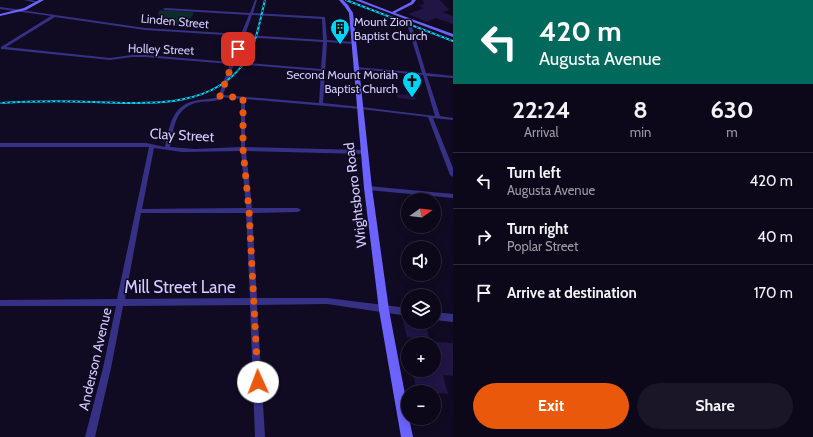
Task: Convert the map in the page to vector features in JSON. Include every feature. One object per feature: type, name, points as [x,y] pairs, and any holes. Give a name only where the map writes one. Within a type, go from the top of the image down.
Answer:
[{"type":"street","points":[[25,0],[40,1]]},
{"type":"street","points":[[168,148],[176,115],[180,109],[188,103],[220,98],[256,0]]},
{"type":"street","name":"Wrightsboro Road","points":[[340,0],[349,8],[351,13],[363,152],[384,310],[407,437]]},
{"type":"street","points":[[357,0],[453,36]]},
{"type":"street","points":[[392,12],[410,4],[414,0]]},
{"type":"street","points":[[0,15],[19,11],[40,1]]},
{"type":"street","name":"Linden Street","points":[[0,8],[145,29],[354,43]]},
{"type":"street","points":[[164,9],[324,18],[325,41],[321,105]]},
{"type":"street","points":[[1,48],[54,16]]},
{"type":"street","points":[[410,28],[438,117]]},
{"type":"street","name":"Holley Street","points":[[1,48],[110,59],[145,56],[322,70]]},
{"type":"street","points":[[356,68],[453,77]]},
{"type":"street","points":[[220,96],[360,108],[453,118]]},
{"type":"street","points":[[243,98],[243,149],[249,210],[260,437]]},
{"type":"street","points":[[430,116],[453,175]]},
{"type":"street","name":"Clay Street","points":[[0,145],[146,145],[168,148],[301,149],[363,152]]},
{"type":"street","name":"Anderson Avenue","points":[[90,437],[120,303],[152,146]]},
{"type":"street","points":[[368,188],[453,196]]},
{"type":"street","points":[[139,211],[298,210]]},
{"type":"street","name":"Mill Street Lane","points":[[0,303],[328,301],[401,311]]},
{"type":"street","points":[[441,317],[453,318]]},
{"type":"green space","points":[[160,10],[194,13],[185,27],[168,24],[162,20],[158,12]]},
{"type":"building","points":[[422,0],[440,0],[449,10],[442,12],[453,16],[453,24],[436,18],[427,22],[408,14],[424,8],[419,6],[425,3]]},
{"type":"building","name":"Second Mount Moriah Baptist Church","points":[[396,94],[414,95],[416,100],[398,98]]},
{"type":"building","points":[[405,329],[427,329],[429,337],[407,337]]},
{"type":"building","points":[[441,342],[453,343],[453,376],[443,375],[448,394],[441,393],[441,385],[416,385],[414,377],[441,377]]},
{"type":"railway","points":[[0,103],[47,101],[155,102],[195,96],[214,89],[230,78],[244,63],[255,41],[265,0]]},
{"type":"railway","points":[[346,0],[453,41]]},
{"type":"place","name":"Mount Zion Baptist Church","points":[[340,45]]},
{"type":"place","name":"Second Mount Moriah Baptist Church","points":[[412,98]]},
{"type":"route","points":[[238,49],[220,96],[243,98],[243,149],[249,210],[258,382]]}]
